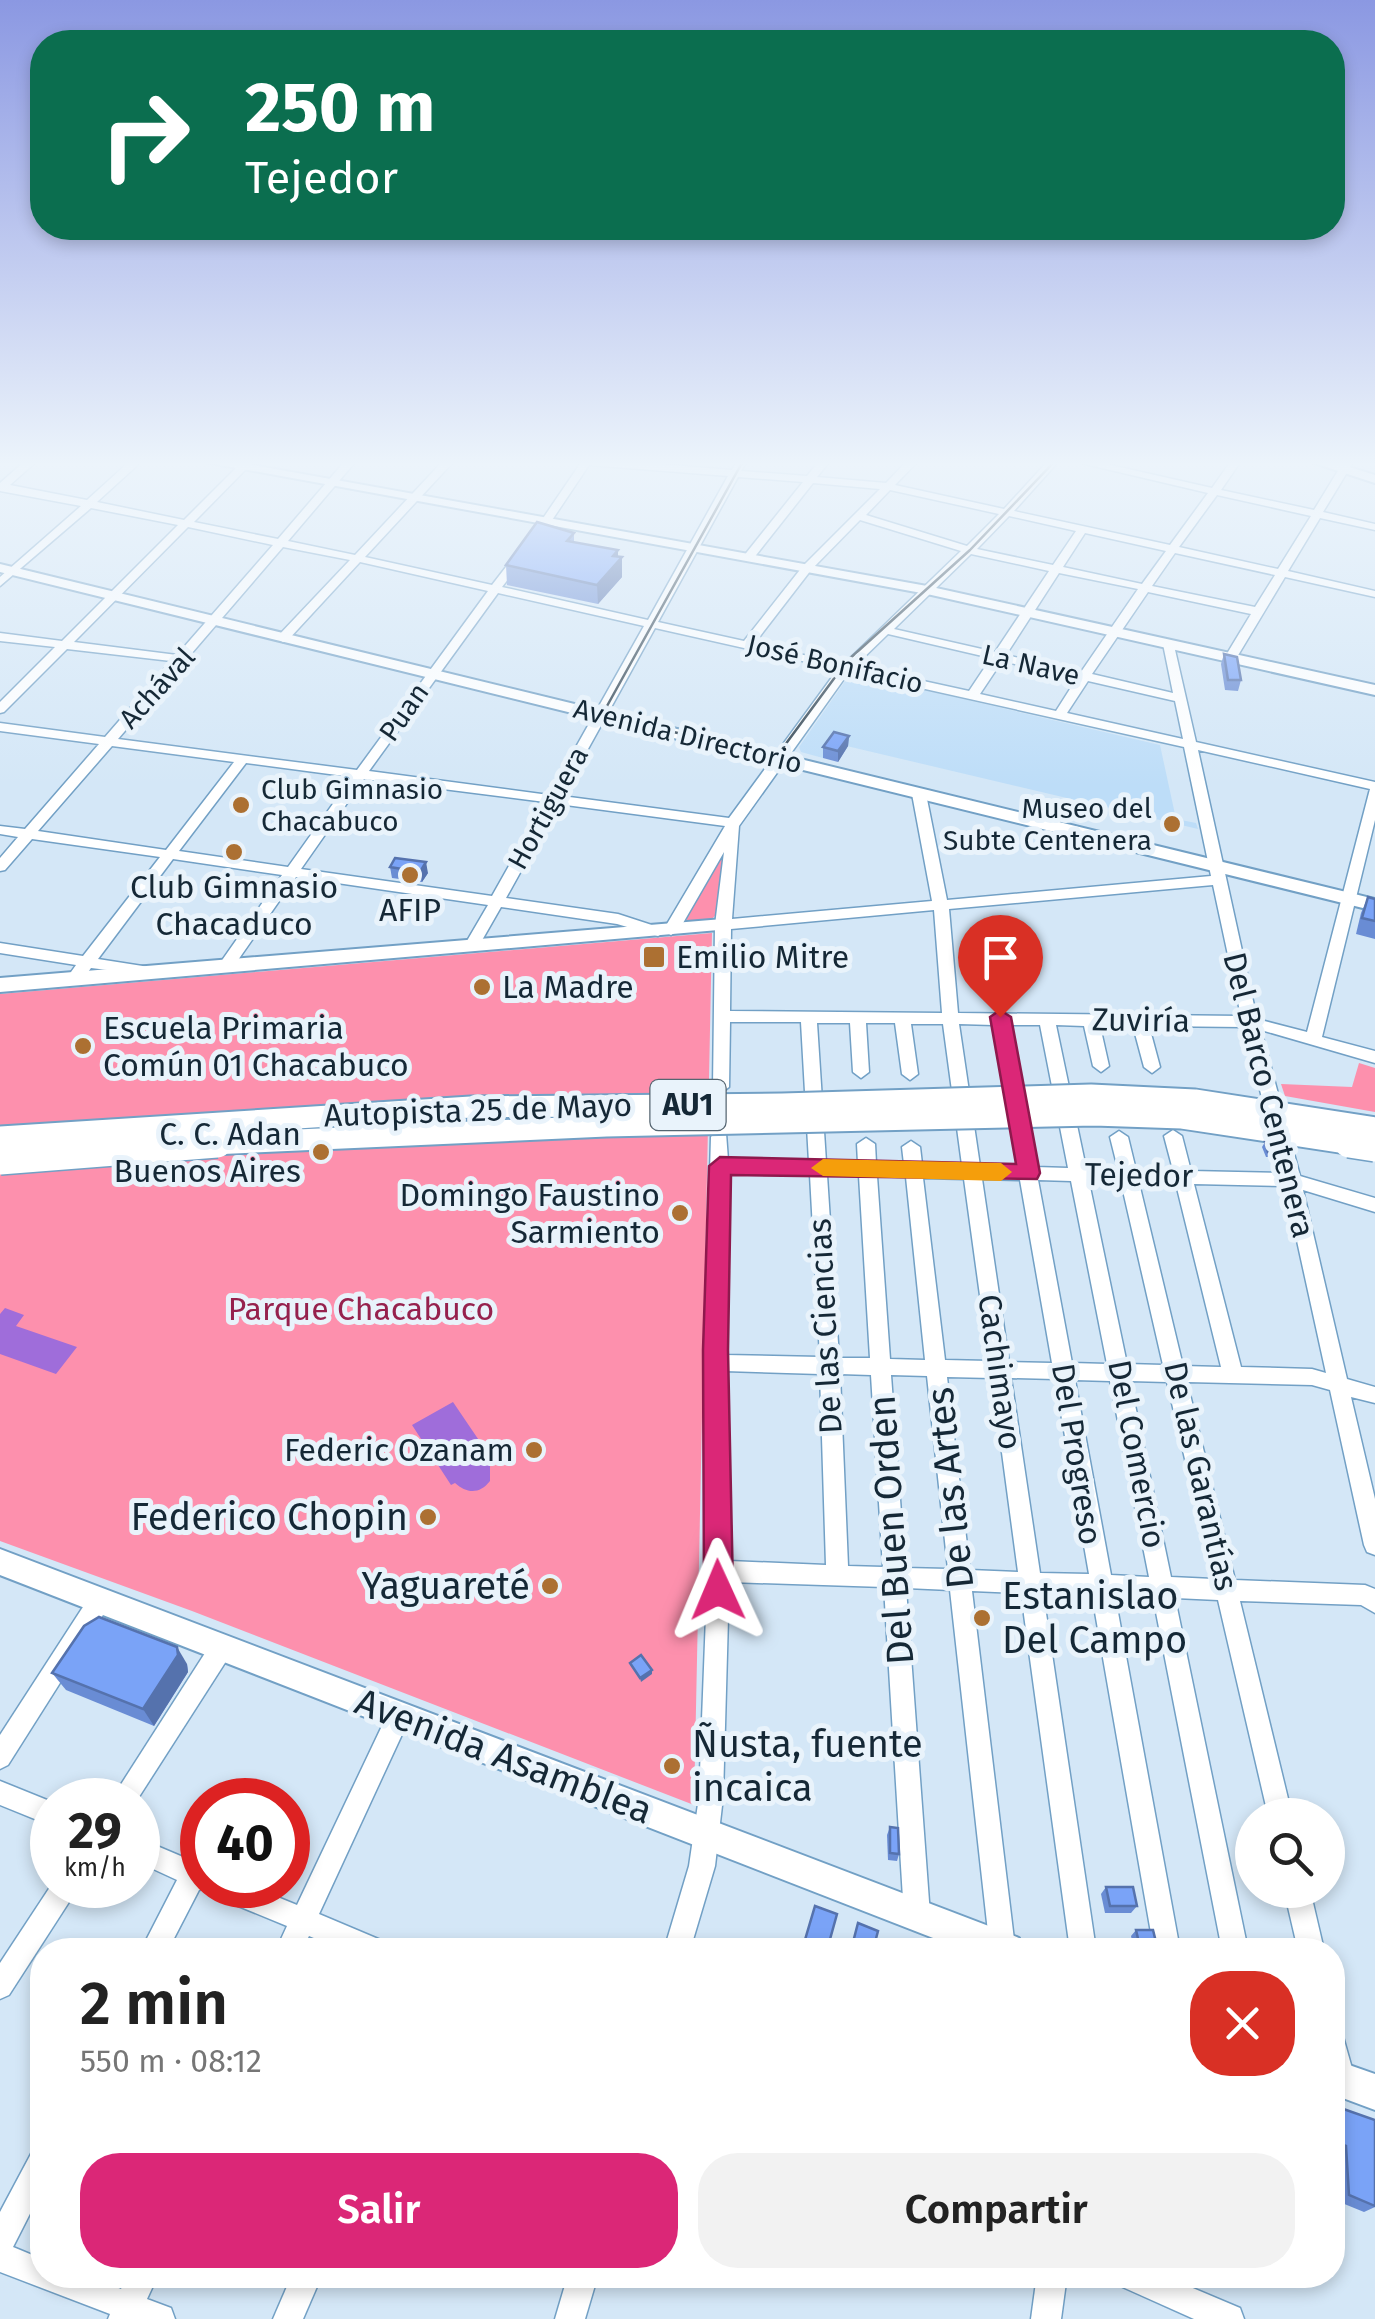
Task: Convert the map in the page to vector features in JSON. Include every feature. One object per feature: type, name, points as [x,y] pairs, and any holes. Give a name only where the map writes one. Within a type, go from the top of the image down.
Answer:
[{"type":"highway","name":"Autopista 25 de Mayo","points":[[0,1137],[471,1107],[782,1104],[1091,1095],[1195,1100],[1375,1128]]},
{"type":"highway","name":"Autopista 25 de Mayo","points":[[0,1160],[192,1144],[606,1126],[1094,1115],[1182,1118],[1375,1147]]},
{"type":"main road","points":[[814,569],[926,590],[1375,689]]},
{"type":"main road","name":"Avenida Directorio","points":[[4,574],[780,758],[1216,874],[1375,905]]},
{"type":"main road","points":[[0,985],[80,971],[154,972],[723,925]]},
{"type":"main road","name":"Avenida Asamblea","points":[[0,1562],[977,1938]]},
{"type":"main road","points":[[1345,2080],[1375,2092]]},
{"type":"street","points":[[0,709],[141,569]]},
{"type":"street","name":"Achával","points":[[0,867],[260,569]]},
{"type":"street","points":[[283,638],[351,569]]},
{"type":"street","name":"José Bonifacio","points":[[401,569],[1060,714],[1375,789]]},
{"type":"street","name":"Puan","points":[[226,966],[431,674],[511,569]]},
{"type":"street","name":"Hortiguera","points":[[472,946],[681,569]]},
{"type":"street","points":[[747,644],[806,569]]},
{"type":"street","points":[[0,830],[293,870],[618,919],[664,930],[734,822],[848,667],[948,569]]},
{"type":"street","points":[[973,695],[1057,569]]},
{"type":"street","points":[[1058,569],[1260,612]]},
{"type":"street","points":[[1060,714],[1159,569]]},
{"type":"street","points":[[1263,569],[1375,594]]},
{"type":"street","points":[[1232,656],[1284,569]]},
{"type":"street","name":"La Nave","points":[[884,630],[1178,698]]},
{"type":"street","points":[[0,637],[182,659]]},
{"type":"street","name":"Del Barco Centenera","points":[[1169,644],[1216,874],[1292,1180],[1375,1544]]},
{"type":"street","points":[[0,726],[734,822]]},
{"type":"street","points":[[0,948],[80,971],[244,757]]},
{"type":"street","points":[[1313,1040],[1375,789]]},
{"type":"street","name":"Cachimayo","points":[[919,794],[941,908],[950,1016],[971,1171],[1081,1938]]},
{"type":"street","points":[[721,1087],[723,925],[734,822]]},
{"type":"street","points":[[723,925],[941,908],[1216,874]]},
{"type":"street","name":"Zuviría","points":[[722,1016],[1250,1022],[1375,1057]]},
{"type":"street","points":[[858,1016],[861,1072]]},
{"type":"street","points":[[902,1016],[910,1074]]},
{"type":"street","name":"De las Ciencias","points":[[809,1017],[830,1366],[836,1575]]},
{"type":"street","name":"Del Progreso","points":[[1000,1017],[1098,1583],[1165,1938]]},
{"type":"street","name":"Del Comercio","points":[[1047,1018],[1234,1938]]},
{"type":"street","points":[[1091,1019],[1101,1066]]},
{"type":"street","points":[[1139,1020],[1152,1067]]},
{"type":"street","points":[[1173,1136],[1233,1374]]},
{"type":"street","points":[[681,1938],[708,1834],[718,1571],[715,1363],[720,1137]]},
{"type":"street","name":"De las Garantías","points":[[1119,1137],[1276,1798]]},
{"type":"street","name":"Del Buen Orden","points":[[866,1144],[917,1915]]},
{"type":"street","name":"Tejedor","points":[[720,1166],[867,1169],[912,1158],[971,1171],[1292,1180],[1375,1205]]},
{"type":"street","name":"De las Artes","points":[[912,1158],[1004,1938]]},
{"type":"street","points":[[715,1363],[1312,1377],[1375,1396]]},
{"type":"street","points":[[718,1571],[1228,1587],[1364,1595],[1375,1603]]},
{"type":"street","points":[[0,1756],[100,1600]]},
{"type":"street","points":[[137,1778],[222,1647]]},
{"type":"street","points":[[295,1938],[399,1716]]},
{"type":"street","points":[[0,1793],[30,1805]]},
{"type":"street","points":[[32,1938],[52,1908]]},
{"type":"street","points":[[163,1938],[184,1908]]},
{"type":"street","points":[[270,1908],[343,1938]]},
{"type":"street","points":[[1301,1908],[1308,1938]]},
{"type":"street","points":[[0,1986],[30,1941]]},
{"type":"street","points":[[0,2242],[30,2185]]},
{"type":"street","points":[[0,2256],[30,2268]]},
{"type":"street","points":[[75,2288],[126,2312],[160,2319]]},
{"type":"street","points":[[126,2312],[137,2288]]},
{"type":"street","points":[[288,2319],[301,2288]]},
{"type":"street","points":[[570,2319],[579,2288]]},
{"type":"street","points":[[1046,2319],[1050,2288]]},
{"type":"street","points":[[1158,2288],[1228,2319]]},
{"type":"shaded area","points":[[860,675],[1160,745],[1176,819],[1196,823],[1198,829],[834,743],[823,758],[801,752],[799,747],[848,677]]},
{"type":"shaded area","points":[[5,1308],[24,1315],[16,1326],[77,1347],[56,1374],[0,1354],[0,1314]]},
{"type":"shaded area","points":[[453,1402],[493,1461],[490,1481],[478,1490],[451,1485],[412,1425]]},
{"type":"green space","points":[[731,832],[715,916],[708,922],[688,921],[685,917]]},
{"type":"green space","name":"Parque Chacabuco","points":[[712,933],[694,1805],[0,1541],[0,994]]},
{"type":"green space","points":[[1359,1063],[1375,1068],[1375,1112],[1285,1096],[1281,1084],[1352,1087]]},
{"type":"building","points":[[525,569],[611,569],[597,585]]},
{"type":"building","points":[[1224,654],[1237,657],[1241,680],[1228,680]]},
{"type":"building","points":[[834,732],[849,736],[838,751],[823,747]]},
{"type":"building","points":[[395,858],[426,862],[420,872],[390,867]]},
{"type":"building","points":[[1368,897],[1375,899],[1375,921],[1362,918]]},
{"type":"building","points":[[1265,1142],[1273,1142],[1275,1152],[1268,1152]]},
{"type":"building","points":[[99,1617],[177,1647],[178,1655],[143,1709],[52,1673],[84,1626]]},
{"type":"building","points":[[641,1655],[652,1670],[640,1678],[630,1663]]},
{"type":"building","points":[[890,1827],[898,1828],[899,1854],[890,1853]]},
{"type":"building","points":[[1106,1887],[1133,1887],[1137,1906],[1110,1906]]},
{"type":"building","points":[[815,1906],[837,1914],[830,1938],[806,1938]]},
{"type":"building","points":[[858,1923],[878,1931],[876,1938],[854,1938]]},
{"type":"building","points":[[1136,1930],[1153,1930],[1155,1938],[1138,1938]]},
{"type":"building","points":[[1345,2110],[1375,2120],[1375,2206],[1349,2195]]},
{"type":"tram line","points":[[683,569],[607,706],[610,713],[623,720],[762,753],[782,749],[847,661],[949,569]]},
{"type":"slow traffic","points":[[823,1168],[1001,1172]]},
{"type":"place","name":"Club Gimnasio Chacabuco","points":[[241,805]]},
{"type":"place","name":"Museo del Subte Centenera","points":[[1172,824]]},
{"type":"place","name":"Club Gimnasio Chacaduco","points":[[234,852]]},
{"type":"place","name":"AFIP","points":[[410,875]]},
{"type":"place","name":"Emilio Mitre","points":[[654,957]]},
{"type":"place","name":"La Madre","points":[[482,987]]},
{"type":"place","name":"Escuela Primaria Común 01 Chacabuco","points":[[83,1046]]},
{"type":"place","name":"C. C. Adan Buenos Aires","points":[[321,1152]]},
{"type":"place","name":"Domingo Faustino Sarmiento","points":[[680,1213]]},
{"type":"place","name":"Federic Ozanam","points":[[534,1450]]},
{"type":"place","name":"Federico Chopin","points":[[428,1517]]},
{"type":"place","name":"Yaguareté","points":[[550,1586]]},
{"type":"place","name":"Estanislao Del Campo","points":[[982,1618]]},
{"type":"place","name":"Ñusta, fuente incaica","points":[[672,1766]]},
{"type":"route","points":[[718,1590],[715,1350],[720,1166],[1029,1173],[1000,1017]]}]
